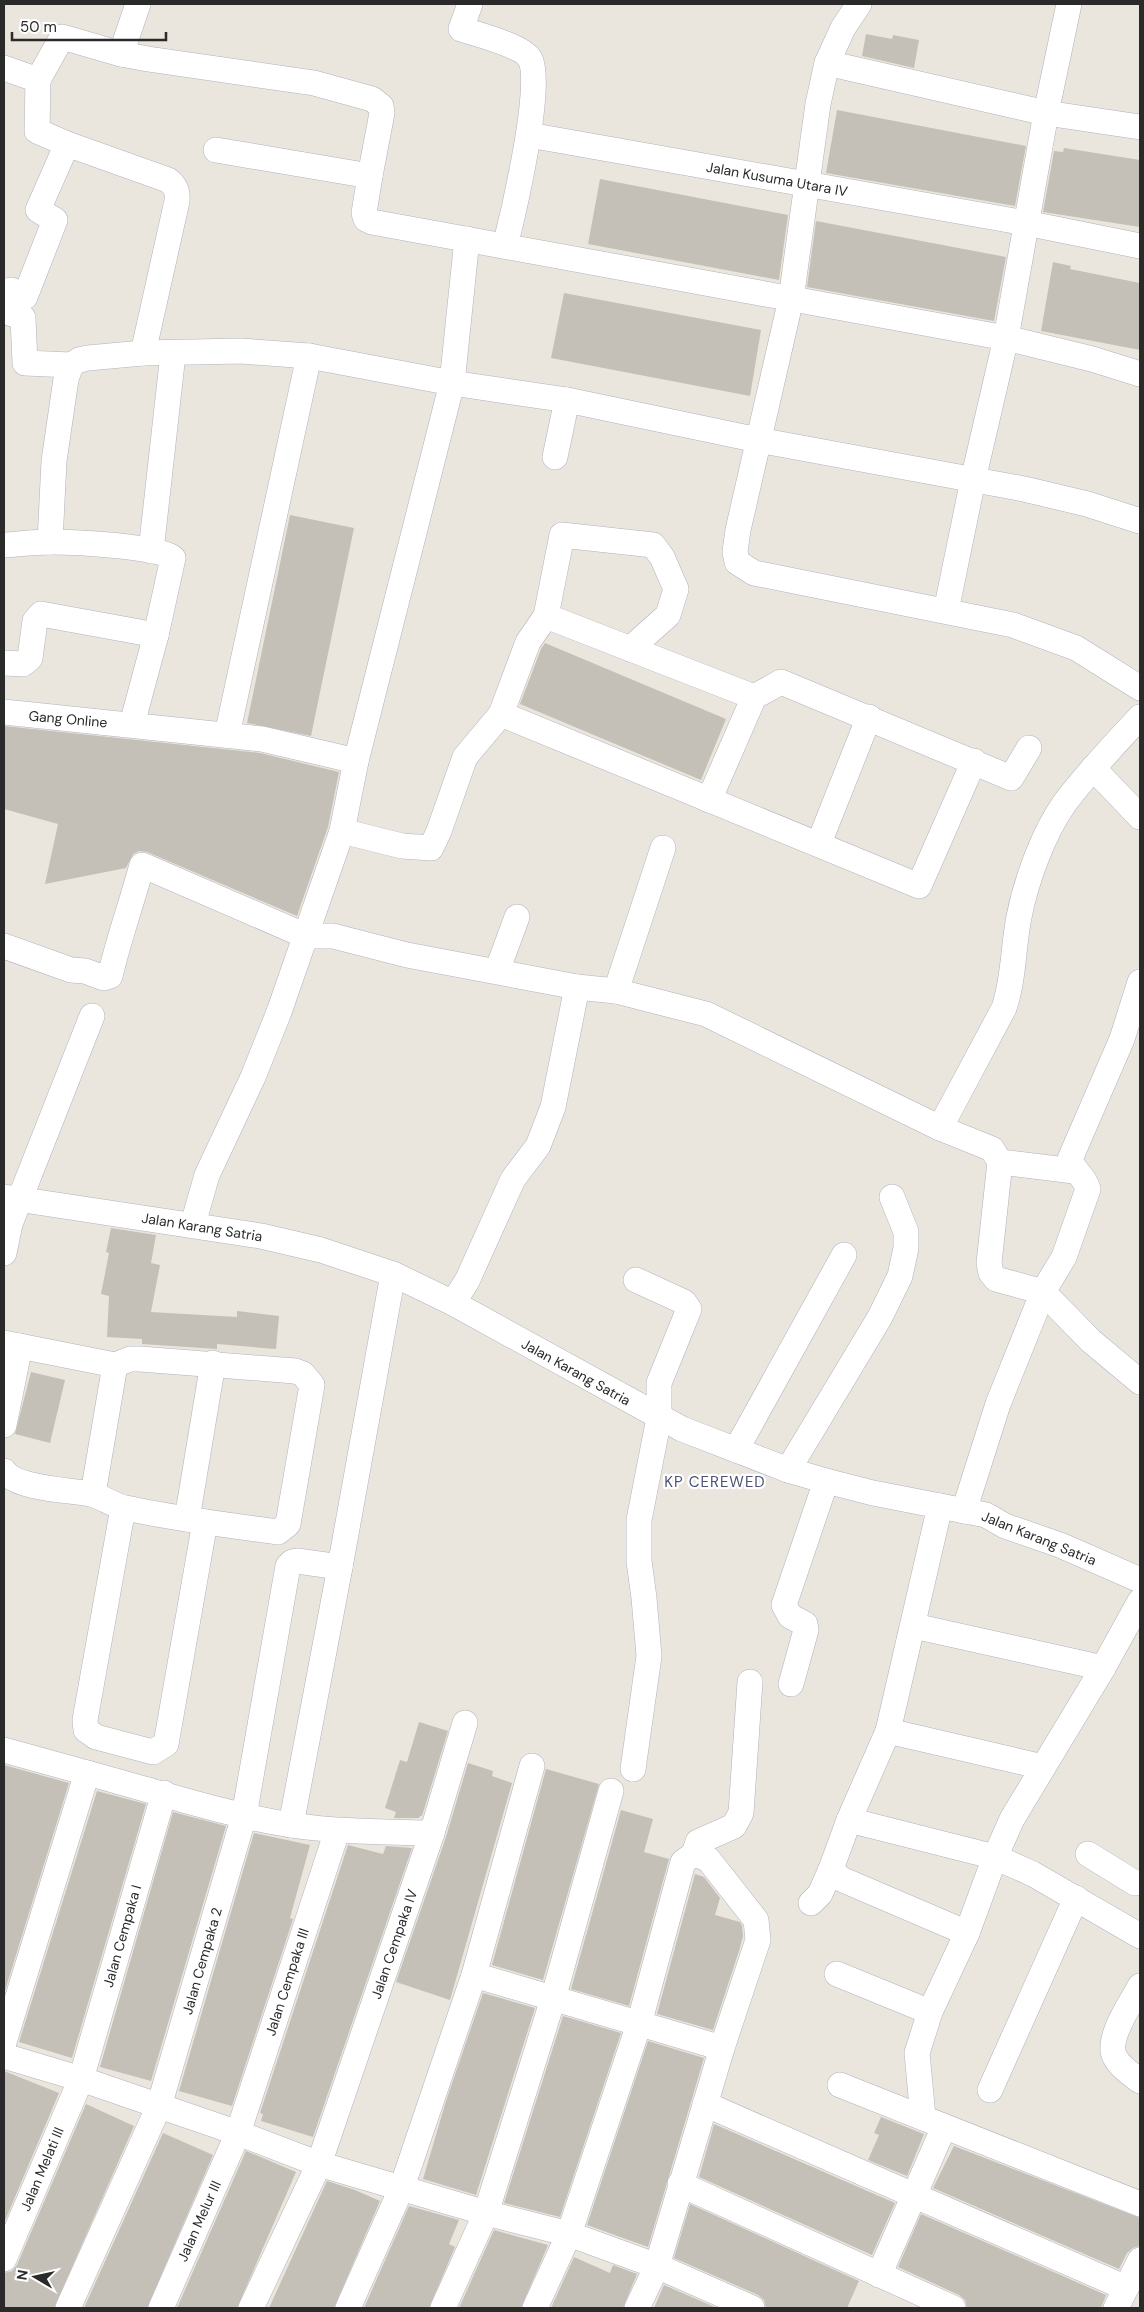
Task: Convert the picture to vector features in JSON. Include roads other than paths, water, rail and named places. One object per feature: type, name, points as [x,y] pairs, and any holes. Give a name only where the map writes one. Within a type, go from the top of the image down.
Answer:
[{"type":"street","points":[[121,54],[138,4]]},
{"type":"street","points":[[470,4],[461,29],[520,50],[530,58],[534,69],[529,134],[505,246]]},
{"type":"street","points":[[859,4],[843,28],[827,63],[806,185],[790,299],[738,530],[735,552],[737,562],[754,573],[1013,625],[1076,648],[1140,688]]},
{"type":"street","points":[[946,611],[973,480],[1006,338],[1046,113],[1069,4]]},
{"type":"street","points":[[143,353],[178,193],[174,184],[168,180],[67,144],[37,131],[38,80],[62,37],[121,54],[314,83],[372,99],[381,106],[382,113],[364,213],[366,219],[1006,338],[1092,359],[1140,374]]},
{"type":"street","points":[[827,63],[1046,113],[1140,127]]},
{"type":"street","points":[[4,68],[38,80]]},
{"type":"street","name":"Jalan Kusuma Utara IV","points":[[529,134],[1026,223],[1140,246]]},
{"type":"street","points":[[4,306],[12,290],[25,297],[55,220],[38,210],[67,144]]},
{"type":"street","points":[[216,150],[370,176]]},
{"type":"street","points":[[193,1224],[206,1175],[253,1077],[306,936],[342,831],[356,761],[452,383],[467,239]]},
{"type":"street","points":[[4,311],[23,318],[15,363],[71,365],[79,360],[88,358],[143,353],[173,354],[242,351],[310,356],[452,383],[566,400],[758,440],[1024,489],[1088,504],[1140,521]]},
{"type":"street","points":[[151,551],[173,354]]},
{"type":"street","points":[[227,735],[310,356]]},
{"type":"street","points":[[50,542],[54,461],[66,379],[71,365]]},
{"type":"street","points":[[555,457],[566,400]]},
{"type":"street","points":[[342,831],[402,846],[431,848],[439,831],[465,757],[501,714],[528,642],[546,616],[562,535],[653,545],[662,557],[676,589],[668,615],[630,648]]},
{"type":"street","points":[[4,545],[50,542],[99,544],[169,554],[173,558],[156,635],[132,724]]},
{"type":"street","points":[[4,664],[23,664],[30,658],[35,621],[41,614],[156,635]]},
{"type":"street","points":[[546,616],[754,697]]},
{"type":"street","points":[[710,800],[754,697],[781,682],[869,717],[1011,778],[1028,748]]},
{"type":"street","name":"Gang Online","points":[[4,712],[227,735],[289,744],[356,761]]},
{"type":"street","points":[[501,714],[919,886],[974,761]]},
{"type":"street","points":[[818,843],[869,717]]},
{"type":"street","points":[[940,1128],[1004,1008],[1010,991],[1019,916],[1042,846],[1064,805],[1093,768],[1140,717]]},
{"type":"street","points":[[1093,768],[1140,818]]},
{"type":"street","points":[[616,992],[663,848]]},
{"type":"street","points":[[4,946],[71,970],[86,971],[104,978],[110,976],[119,939],[142,865],[306,936],[333,936],[407,955],[577,987],[616,992],[706,1014],[940,1128],[992,1149],[1000,1162],[989,1262],[990,1273],[996,1280],[1043,1292],[1091,1341],[1140,1382]]},
{"type":"street","points":[[497,971],[518,917]]},
{"type":"street","points":[[964,1511],[998,1404],[1043,1292],[1064,1257],[1088,1189],[1085,1180],[1074,1171],[1070,1159],[1122,1039],[1140,982]]},
{"type":"street","points":[[453,1303],[467,1281],[513,1179],[538,1146],[553,1107],[577,987]]},
{"type":"street","points":[[4,1253],[10,1224],[12,1198],[92,1016]]},
{"type":"street","points":[[1000,1162],[1074,1171]]},
{"type":"street","points":[[788,1470],[880,1317],[900,1276],[906,1248],[906,1232],[892,1197]]},
{"type":"street","name":"Jalan Karang Satria","points":[[12,1198],[193,1224],[261,1236],[320,1250],[393,1274],[453,1303],[659,1418],[736,1450],[788,1470],[826,1481],[986,1515],[1005,1526],[1060,1545],[1140,1580]]},
{"type":"street","points":[[736,1450],[844,1256]]},
{"type":"street","points":[[291,1825],[393,1274]]},
{"type":"street","points":[[633,1769],[649,1656],[644,1598],[638,1561],[639,1520],[659,1418],[659,1383],[689,1309],[684,1302],[636,1280]]},
{"type":"street","points":[[4,1425],[12,1344],[115,1365],[130,1359],[140,1358],[295,1371],[303,1374],[312,1385],[288,1524],[278,1532],[196,1521],[123,1508],[93,1494],[23,1483],[7,1476],[4,1471]]},
{"type":"street","points":[[123,1508],[85,1720],[86,1730],[96,1737],[153,1752],[166,1744],[196,1521],[213,1363]]},
{"type":"street","points":[[93,1494],[115,1365]]},
{"type":"street","points":[[791,1684],[806,1630],[805,1624],[801,1620],[790,1616],[784,1605],[826,1481]]},
{"type":"street","points":[[811,1903],[824,1888],[849,1820],[888,1731],[914,1626],[940,1506]]},
{"type":"street","name":"Jalan Cempaka 2","points":[[68,2308],[159,2106],[244,1816],[288,1566],[292,1562],[297,1561],[340,1567]]},
{"type":"street","points":[[879,2275],[914,2196],[933,2122],[917,2053],[930,2012],[967,1933],[995,1857],[1012,1819],[1103,1668],[1140,1601]]},
{"type":"street","points":[[914,1626],[1103,1668]]},
{"type":"street","points":[[535,2308],[569,2234],[639,2024],[683,1862],[694,1854],[698,1842],[734,1826],[742,1813],[750,1682]]},
{"type":"street","name":"Jalan Cempaka IV","points":[[251,2308],[319,2164],[432,1833],[465,1723]]},
{"type":"street","points":[[888,1731],[1043,1767]]},
{"type":"street","points":[[4,1750],[244,1816],[336,1831],[432,1833]]},
{"type":"street","points":[[348,2308],[402,2187],[474,1975],[532,1766]]},
{"type":"street","points":[[5,2031],[87,1773]]},
{"type":"street","points":[[443,2308],[486,2213],[553,1999],[611,1792]]},
{"type":"street","name":"Jalan Cempaka I","points":[[81,2079],[164,1793]]},
{"type":"street","points":[[849,1820],[995,1857],[1033,1874],[1140,1936]]},
{"type":"street","name":"Jalan Cempaka III","points":[[238,2133],[336,1831]]},
{"type":"street","points":[[637,2308],[657,2266],[722,2048],[758,1940],[756,1920],[708,1859],[694,1854]]},
{"type":"street","points":[[1088,1854],[1138,1882]]},
{"type":"street","points":[[831,1869],[841,1879],[967,1933]]},
{"type":"street","points":[[990,2090],[1076,1898]]},
{"type":"street","points":[[837,1974],[930,2012]]},
{"type":"street","points":[[474,1975],[722,2048]]},
{"type":"street","points":[[1140,1986],[1111,2044],[1114,2056],[1124,2069],[1140,2081]]},
{"type":"street","points":[[4,2056],[81,2079],[238,2133],[319,2164],[486,2213],[569,2234],[657,2266],[752,2308]]},
{"type":"street","name":"Jalan Melati III","points":[[4,2259],[81,2079]]},
{"type":"street","points":[[840,2085],[1140,2204]]},
{"type":"street","points":[[705,2104],[914,2196],[1121,2298],[1140,2260]]},
{"type":"street","name":"Jalan Melur III","points":[[161,2308],[238,2133]]},
{"type":"street","points":[[680,2184],[879,2275],[903,2298],[952,2308]]},
{"type":"district","name":"KP CEREWED","points":[[715,1482]]}]
